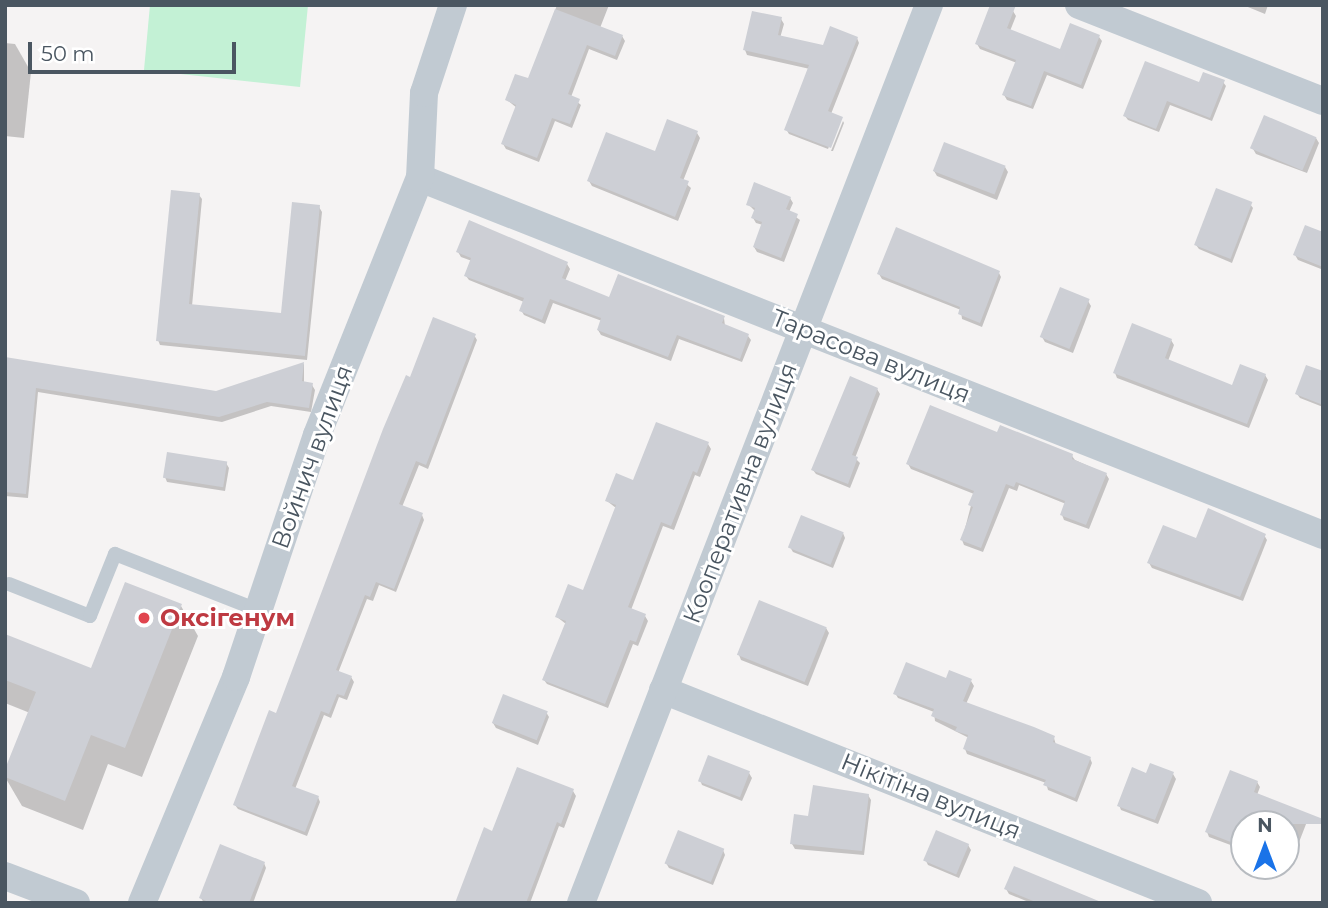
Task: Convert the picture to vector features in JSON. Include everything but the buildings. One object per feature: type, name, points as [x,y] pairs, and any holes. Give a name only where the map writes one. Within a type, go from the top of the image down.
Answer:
[{"type":"street","name":"Войнич вулиця","points":[[142,903],[236,677],[317,435],[420,178],[424,93],[453,5]]},
{"type":"street","name":"Кооперативна вулиця","points":[[581,903],[929,5]]},
{"type":"street","points":[[1079,5],[1323,101]]},
{"type":"street","name":"Тарасова вулиця","points":[[420,178],[1323,535]]},
{"type":"street","name":"Нікітіна вулиця","points":[[663,690],[1198,903]]},
{"type":"street","points":[[5,876],[76,903]]},
{"type":"lane","points":[[9,583],[90,616],[115,554],[258,610]]},
{"type":"green space","points":[[150,5],[308,5],[300,87],[144,70]]},
{"type":"place","name":"Оксігенум","points":[[144,618]]}]
